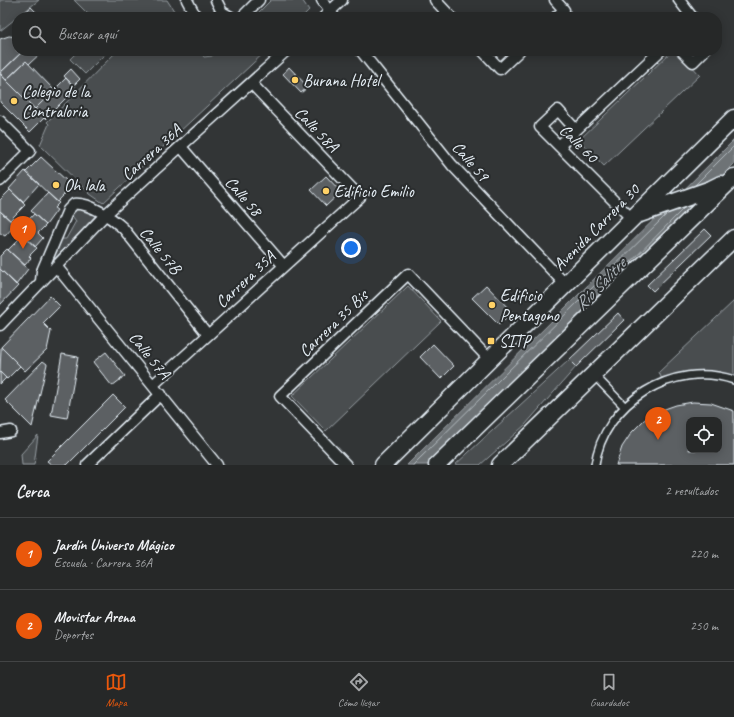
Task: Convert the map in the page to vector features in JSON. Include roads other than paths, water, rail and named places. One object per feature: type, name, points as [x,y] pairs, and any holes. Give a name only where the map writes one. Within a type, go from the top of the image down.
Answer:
[{"type":"highway","name":"Avenida Carrera 30","points":[[382,465],[734,118]]},
{"type":"highway","points":[[631,218],[656,207],[712,189],[734,176]]},
{"type":"highway","points":[[437,465],[734,176]]},
{"type":"highway","points":[[500,465],[734,238]]},
{"type":"highway","points":[[698,274],[734,252]]},
{"type":"street","points":[[187,0],[193,12]]},
{"type":"street","points":[[216,0],[222,12]]},
{"type":"street","points":[[246,12],[259,0]]},
{"type":"street","points":[[322,0],[328,12]]},
{"type":"street","points":[[332,12],[342,0]]},
{"type":"street","points":[[435,0],[446,12]]},
{"type":"street","points":[[555,0],[559,12]]},
{"type":"street","points":[[679,0],[688,12]]},
{"type":"street","name":"Carrera 36A","points":[[0,325],[106,214],[281,56]]},
{"type":"street","name":"Calle 59","points":[[365,56],[452,165],[565,284]]},
{"type":"street","points":[[488,56],[500,69],[514,56]]},
{"type":"street","points":[[559,146],[655,56]]},
{"type":"street","points":[[687,56],[693,62],[699,56]]},
{"type":"street","name":"Calle 58A","points":[[251,83],[360,197]]},
{"type":"street","name":"Calle 60","points":[[576,130],[558,110],[540,127],[631,218]]},
{"type":"street","points":[[0,121],[30,152],[0,181]]},
{"type":"street","name":"Calle 58","points":[[181,147],[283,265]]},
{"type":"street","name":"Carrera 35A","points":[[153,385],[208,336],[283,265],[360,197]]},
{"type":"street","name":"Carrera 36A","points":[[41,281],[42,271],[68,210],[74,204]]},
{"type":"street","name":"Calle 57B","points":[[74,204],[84,205],[106,214],[123,228],[208,336]]},
{"type":"street","name":"Calle 57A","points":[[56,266],[217,465]]},
{"type":"street","name":"Carrera 35 Bis","points":[[346,465],[280,396],[408,274],[490,360]]},
{"type":"street","points":[[593,374],[624,406]]},
{"type":"street","points":[[594,465],[601,440],[624,406],[648,388],[674,379],[702,375],[734,380]]},
{"type":"street","points":[[87,465],[161,394]]},
{"type":"street","points":[[0,433],[11,431]]},
{"type":"water","name":"Río Salitre","points":[[734,140],[734,164],[432,465],[407,465]]},
{"type":"place","name":"Burana Hotel","points":[[295,80]]},
{"type":"place","name":"Colegio de la Contraloria","points":[[14,101]]},
{"type":"place","name":"Oh lala","points":[[56,185]]},
{"type":"place","name":"Edificio Emilio","points":[[326,191]]},
{"type":"place","name":"Jardín Universo Mágico","points":[[23,249]]},
{"type":"place","name":"Edificio Pentagono","points":[[492,305]]},
{"type":"place","name":"SITP","points":[[491,341]]},
{"type":"place","name":"Movistar Arena","points":[[658,440]]}]
